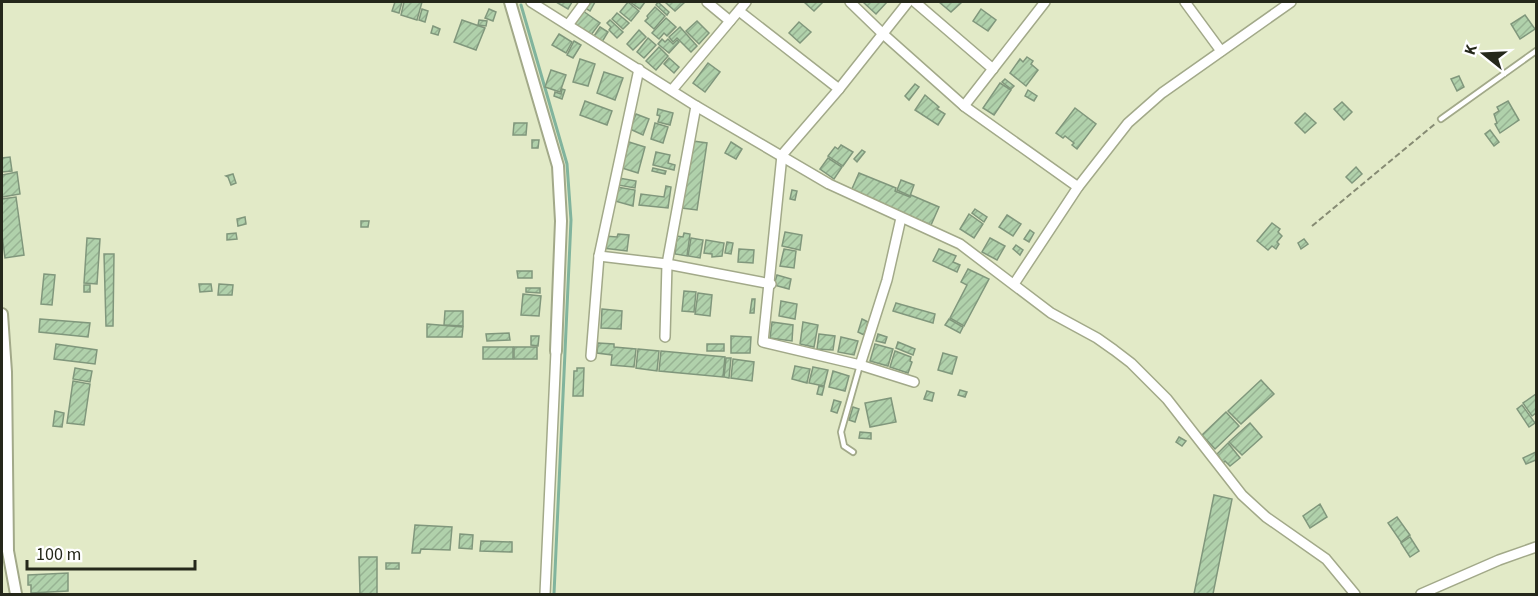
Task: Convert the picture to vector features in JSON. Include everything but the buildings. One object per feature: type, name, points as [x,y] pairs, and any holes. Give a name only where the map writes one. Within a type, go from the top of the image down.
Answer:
[{"type":"street","points":[[510,2],[558,166],[561,220],[545,594]]},
{"type":"street","points":[[531,2],[696,106],[829,184],[960,244],[1051,313],[1096,338],[1138,369],[1167,399],[1242,495],[1266,517],[1326,559],[1355,594]]},
{"type":"street","points":[[568,25],[585,2]]},
{"type":"street","points":[[707,2],[730,21]]},
{"type":"street","points":[[672,90],[746,2]]},
{"type":"street","points":[[850,2],[964,106],[1078,187]]},
{"type":"street","points":[[908,2],[839,89],[782,155],[771,284],[763,342],[860,365],[914,382]]},
{"type":"street","points":[[915,2],[993,69]]},
{"type":"street","points":[[964,106],[1045,2]]},
{"type":"street","points":[[1185,2],[1221,51]]},
{"type":"street","points":[[1014,284],[1078,187],[1112,142],[1143,109],[1291,2]]},
{"type":"street","points":[[739,11],[839,89]]},
{"type":"street","points":[[591,356],[599,256],[639,69]]},
{"type":"street","points":[[665,337],[667,264],[696,106]]},
{"type":"street","points":[[860,365],[887,280],[901,218]]},
{"type":"street","points":[[599,256],[667,264],[771,284]]},
{"type":"street","points":[[2,314],[8,543],[16,594]]},
{"type":"street","points":[[1421,594],[1499,560],[1536,547]]},
{"type":"lane","points":[[1441,119],[1536,51]]},
{"type":"lane","points":[[853,452],[844,446],[841,432],[860,365]]},
{"type":"path","points":[[1312,226],[1441,119]]},
{"type":"waterway","points":[[521,5],[567,164],[571,220],[554,594]]}]
